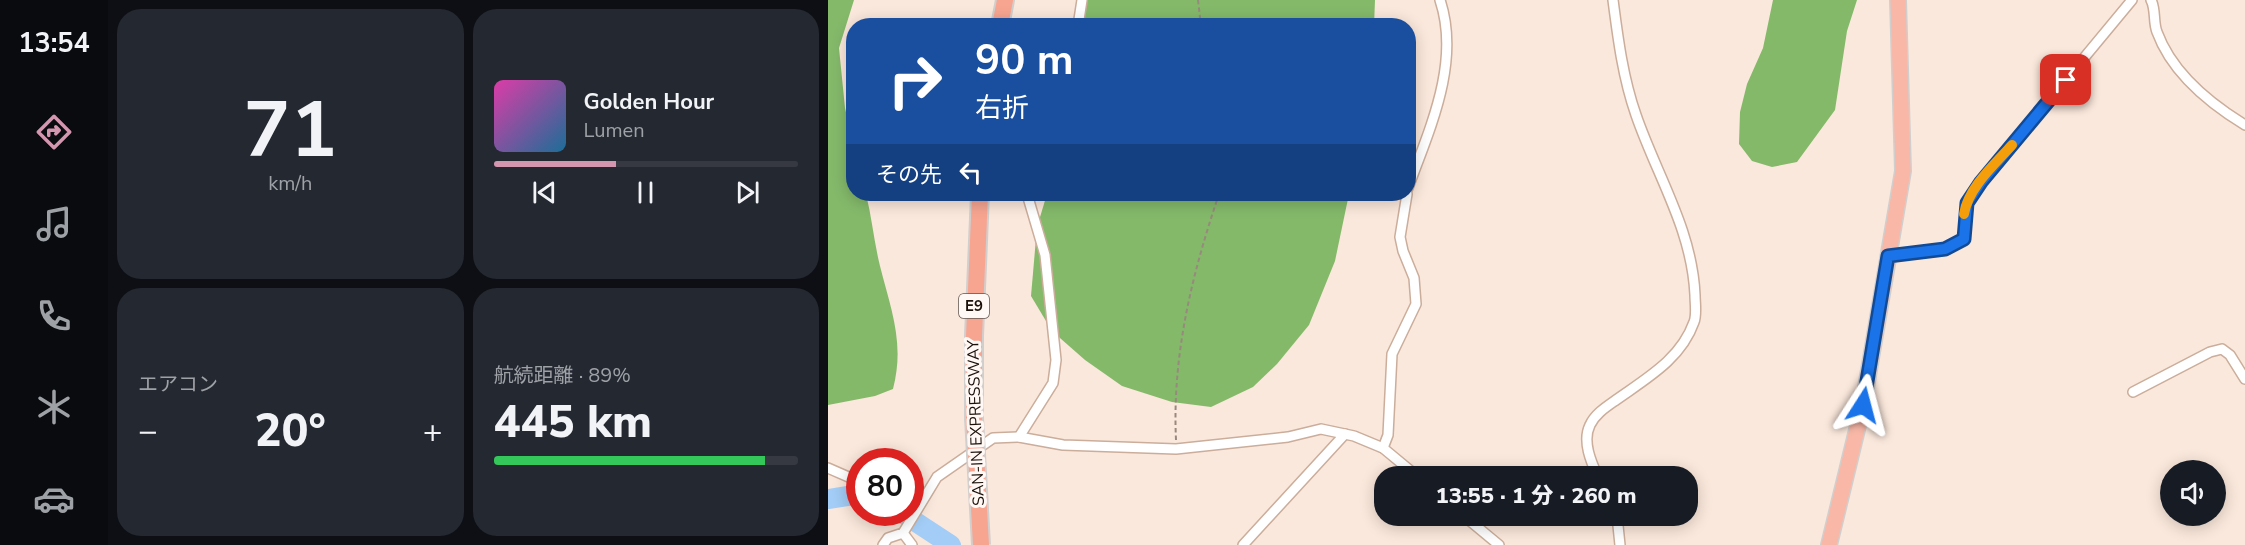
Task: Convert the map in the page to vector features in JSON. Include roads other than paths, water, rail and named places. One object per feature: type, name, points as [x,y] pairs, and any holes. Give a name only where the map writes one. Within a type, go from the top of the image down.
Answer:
[{"type":"highway","points":[[1002,18],[1005,0]]},
{"type":"highway","points":[[1829,545],[1863,405],[1903,171],[1898,0]]},
{"type":"highway","name":"SAN-IN EXPRESSWAY","points":[[980,201],[974,336],[974,418],[981,545]]},
{"type":"street","points":[[1079,18],[1082,0]]},
{"type":"street","points":[[1416,167],[1436,111],[1446,68],[1447,44],[1440,0]]},
{"type":"street","points":[[1594,466],[1586,441],[1589,426],[1598,414],[1668,363],[1682,348],[1695,322],[1694,267],[1688,242],[1636,116],[1625,77],[1613,0]]},
{"type":"street","points":[[1888,256],[1945,249],[1964,239],[1967,203],[1981,182],[2132,0]]},
{"type":"street","points":[[2151,0],[2156,30],[2166,52],[2182,74],[2210,101],[2245,125]]},
{"type":"street","points":[[1019,437],[1053,383],[1056,360],[1045,255],[1030,201]]},
{"type":"street","points":[[1383,448],[1388,435],[1392,354],[1416,304],[1414,278],[1400,237],[1406,201]]},
{"type":"street","points":[[2133,392],[2210,352],[2222,349],[2230,355],[2245,379]]},
{"type":"street","points":[[924,499],[938,477],[958,460],[993,438],[1019,437],[1063,445],[1176,449],[1288,437],[1321,429],[1345,434],[1383,448],[1405,466]]},
{"type":"street","points":[[1243,545],[1345,434]]},
{"type":"street","points":[[828,468],[846,476]]},
{"type":"street","points":[[883,545],[888,538],[903,533],[907,526]]},
{"type":"street","points":[[1476,526],[1499,545]]},
{"type":"street","points":[[1618,526],[1620,545]]},
{"type":"street","points":[[903,533],[912,545]]},
{"type":"waterway","points":[[828,499],[846,496]]},
{"type":"waterway","points":[[922,526],[951,545]]}]
